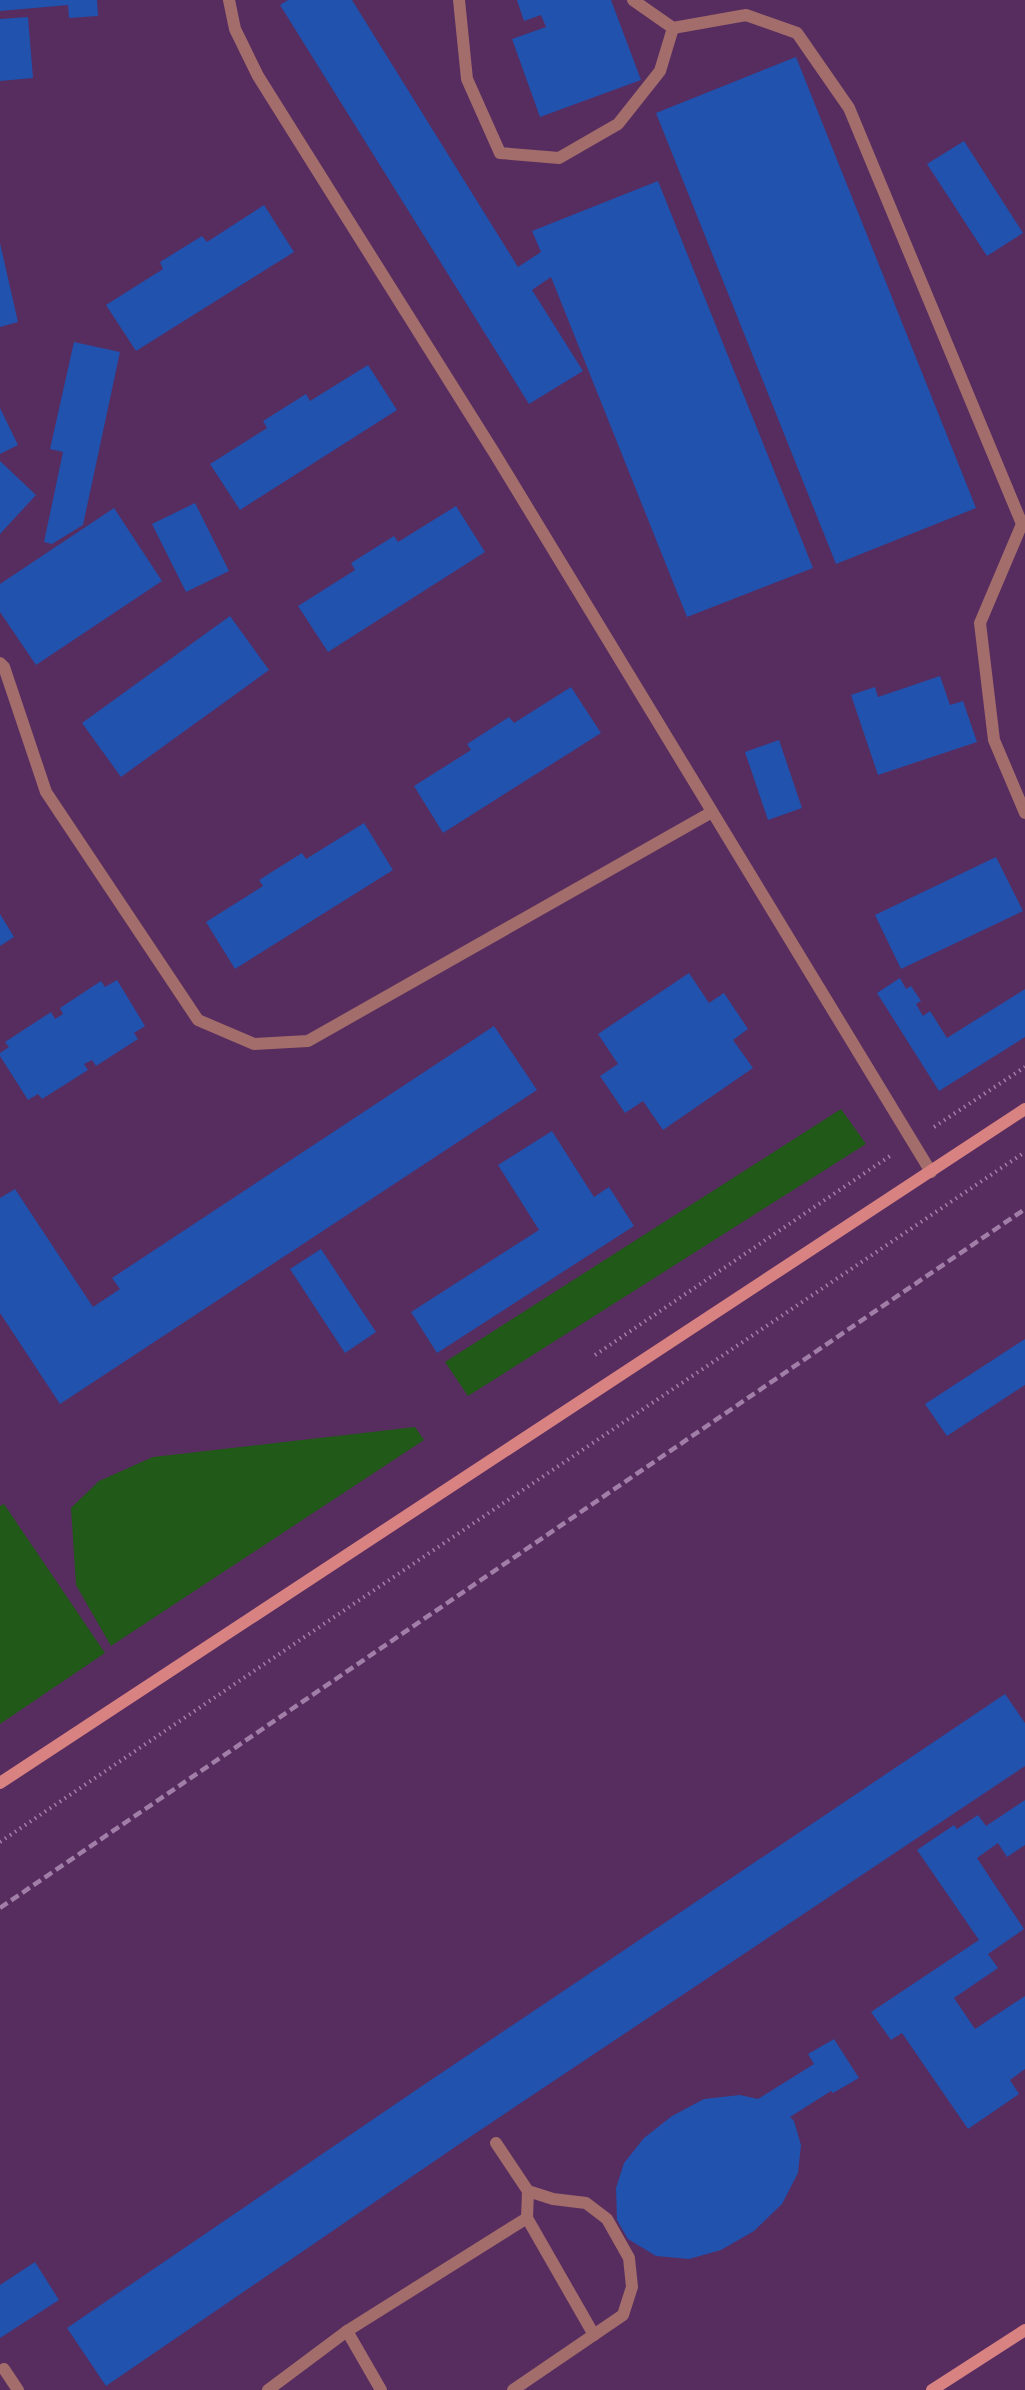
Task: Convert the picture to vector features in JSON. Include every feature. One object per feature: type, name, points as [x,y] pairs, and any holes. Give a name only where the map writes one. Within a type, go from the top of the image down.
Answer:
[{"type":"main road","points":[[0,1783],[1025,1109]]},
{"type":"main road","points":[[936,2389],[1025,2330]]},
{"type":"street","points":[[229,0],[235,28],[258,76],[495,454],[931,1172]]},
{"type":"street","points":[[459,0],[467,79],[500,153],[559,158],[618,124],[660,71],[673,28]]},
{"type":"street","points":[[633,0],[673,28],[746,15],[797,33],[849,108],[1024,523],[980,623],[994,740],[1025,813]]},
{"type":"street","points":[[0,663],[4,667],[46,792],[198,1020],[254,1044],[308,1041],[712,812]]},
{"type":"street","points":[[496,2143],[528,2191],[527,2218],[594,2334]]},
{"type":"street","points":[[513,2390],[623,2315],[632,2287],[629,2258],[606,2219],[586,2203],[553,2199],[528,2191]]},
{"type":"street","points":[[268,2390],[347,2331],[527,2218]]},
{"type":"street","points":[[347,2331],[381,2390]]},
{"type":"street","points":[[4,2369],[18,2390]]},
{"type":"path","points":[[0,1842],[1025,1152]]},
{"type":"green space","points":[[841,1109],[866,1144],[468,1396],[445,1362]]},
{"type":"green space","points":[[415,1427],[424,1440],[111,1646],[76,1585],[71,1508],[99,1481],[153,1457]]},
{"type":"green space","points":[[4,1504],[105,1653],[0,1724],[0,1506]]},
{"type":"building","points":[[0,0],[97,0],[98,16],[69,18],[68,5],[0,11]]},
{"type":"building","points":[[288,0],[352,0],[518,267],[541,252],[532,231],[658,181],[813,568],[687,617],[551,277],[532,290],[583,371],[529,404],[280,5]]},
{"type":"building","points":[[517,0],[611,0],[641,80],[540,117],[512,39],[546,27],[541,15],[524,21]]},
{"type":"building","points":[[28,17],[33,78],[0,81],[0,19]]},
{"type":"building","points":[[796,57],[976,508],[836,564],[656,113]]},
{"type":"building","points":[[964,141],[1023,233],[987,256],[927,164]]},
{"type":"building","points":[[264,205],[294,252],[136,351],[106,305],[163,269],[160,262],[202,236],[207,242]]},
{"type":"building","points":[[0,243],[18,322],[0,327]]},
{"type":"building","points":[[74,342],[120,352],[83,525],[52,544],[44,542],[63,452],[50,449]]},
{"type":"building","points":[[368,365],[397,410],[240,510],[210,464],[267,428],[263,421],[306,394],[310,401]]},
{"type":"building","points":[[0,408],[18,445],[0,454]]},
{"type":"building","points":[[0,461],[36,495],[0,534]]},
{"type":"building","points":[[195,503],[229,571],[186,592],[152,524]]},
{"type":"building","points":[[456,506],[485,552],[328,652],[298,606],[355,570],[351,563],[394,536],[398,542]]},
{"type":"building","points":[[114,508],[162,581],[36,665],[0,612],[0,584]]},
{"type":"building","points":[[230,616],[269,670],[121,777],[82,723]]},
{"type":"building","points":[[940,676],[950,705],[963,701],[977,742],[878,775],[851,695],[875,687],[878,697]]},
{"type":"building","points":[[571,687],[601,733],[443,833],[414,786],[471,750],[467,744],[509,717],[514,723]]},
{"type":"building","points":[[779,740],[802,808],[768,820],[745,752]]},
{"type":"building","points":[[364,823],[393,870],[235,969],[206,922],[263,886],[259,880],[302,853],[306,859]]},
{"type":"building","points":[[996,857],[1023,911],[901,969],[875,915]]},
{"type":"building","points":[[0,914],[14,937],[0,946]]},
{"type":"building","points":[[689,973],[709,1003],[724,993],[748,1029],[733,1040],[753,1068],[663,1130],[643,1101],[625,1113],[600,1076],[618,1064],[598,1034]]},
{"type":"building","points":[[900,978],[906,989],[911,986],[921,1001],[916,1004],[923,1016],[930,1011],[947,1038],[1025,989],[1025,1037],[939,1091],[877,993]]},
{"type":"building","points":[[117,980],[145,1026],[134,1033],[138,1039],[96,1066],[92,1060],[84,1064],[88,1070],[42,1099],[38,1094],[28,1100],[0,1056],[0,1053],[9,1047],[5,1042],[51,1012],[55,1019],[63,1014],[60,1008],[101,981],[105,987]]},
{"type":"building","points":[[494,1026],[537,1090],[60,1404],[0,1313],[0,1198],[15,1189],[93,1307],[120,1289],[112,1278]]},
{"type":"building","points":[[552,1131],[594,1197],[609,1187],[634,1226],[437,1353],[411,1312],[539,1230],[498,1165]]},
{"type":"building","points":[[321,1249],[376,1332],[345,1353],[290,1269]]},
{"type":"building","points":[[1025,1339],[1025,1385],[947,1436],[925,1404]]},
{"type":"building","points":[[1005,1694],[1025,1723],[1025,1766],[458,2145],[106,2386],[67,2328]]},
{"type":"building","points":[[1025,1800],[1025,1845],[1007,1857],[998,1843],[977,1858],[1024,1929],[988,1954],[998,1968],[954,1998],[975,2029],[1025,1996],[1025,2069],[1010,2080],[1019,2094],[968,2129],[902,2033],[891,2040],[871,2012],[979,1940],[917,1850],[954,1825],[957,1829],[978,1815],[986,1826]]},
{"type":"building","points":[[834,2039],[859,2078],[833,2093],[831,2091],[790,2117],[794,2121],[801,2145],[798,2173],[782,2204],[754,2231],[721,2250],[689,2259],[656,2256],[628,2239],[617,2220],[616,2188],[624,2163],[644,2138],[672,2116],[704,2099],[740,2095],[758,2099],[814,2064],[808,2054]]},
{"type":"building","points":[[35,2262],[59,2300],[0,2338],[0,2285]]},
{"type":"railway","points":[[0,1908],[1025,1209]]}]
